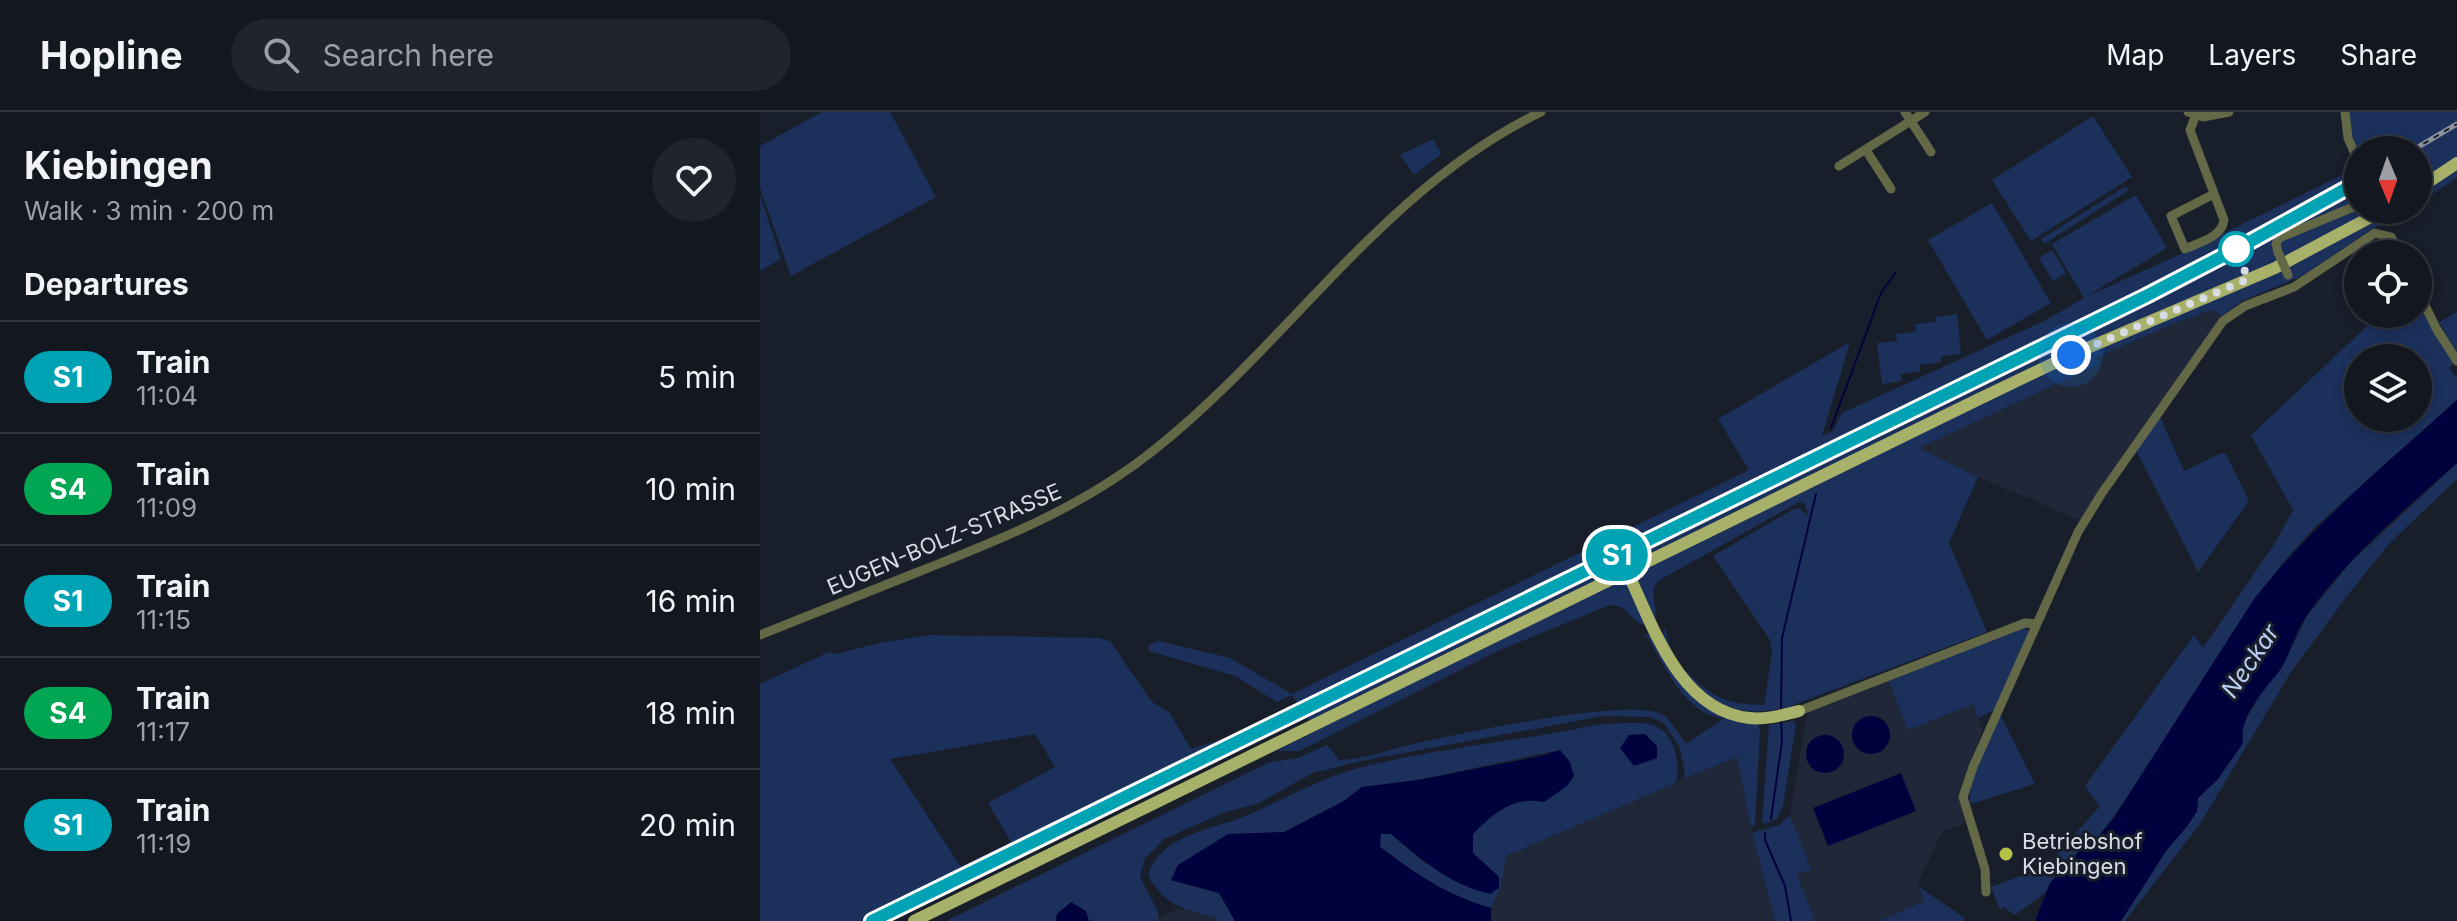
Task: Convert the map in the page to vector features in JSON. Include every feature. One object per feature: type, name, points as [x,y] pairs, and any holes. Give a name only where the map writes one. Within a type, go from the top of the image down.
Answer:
[{"type":"main road","points":[[2432,180],[2457,163]]},
{"type":"main road","points":[[914,921],[2071,355],[2275,268],[2358,224]]},
{"type":"main road","points":[[1627,571],[1664,649],[1678,672],[1705,700],[1723,711],[1750,718],[1795,712]]},
{"type":"street","name":"EUGEN-BOLZ-STRASSE","points":[[760,635],[1021,531],[1088,496],[1131,468],[1185,425],[1235,379],[1365,243],[1427,185],[1490,140],[1541,112]]},
{"type":"street","points":[[1905,112],[1931,152]]},
{"type":"street","points":[[1839,166],[1925,112]]},
{"type":"street","points":[[2214,194],[2171,216],[2185,249],[2219,233],[2224,220],[2190,130],[2194,113],[2210,117],[2229,112]]},
{"type":"street","points":[[2345,112],[2348,136]]},
{"type":"street","points":[[1866,150],[1891,189]]},
{"type":"street","points":[[2294,287],[2278,252],[2276,244],[2279,238],[2344,211]]},
{"type":"street","points":[[2364,240],[2375,233],[2393,240]]},
{"type":"street","points":[[1986,892],[1985,869],[1963,797],[2036,624],[2094,504],[2223,321],[2245,306],[2294,287],[2344,254]]},
{"type":"street","points":[[2432,320],[2457,361]]},
{"type":"street","points":[[1795,712],[2025,623],[2036,624]]},
{"type":"shaded area","points":[[822,112],[890,112],[936,197],[791,276],[760,188],[760,146]]},
{"type":"shaded area","points":[[2349,112],[2457,112],[2457,178],[2432,194],[2432,136],[2352,135]]},
{"type":"shaded area","points":[[2093,116],[2132,177],[2031,241],[1992,180]]},
{"type":"shaded area","points":[[1433,139],[1441,153],[1414,175],[1400,155]]},
{"type":"shaded area","points":[[2344,174],[2344,224],[2382,224],[2356,240],[2344,240],[2344,248],[2302,276],[2242,301],[2222,316],[2212,310],[2095,358],[2101,363],[1919,448],[1978,477],[1949,543],[1987,632],[1788,707],[1743,711],[1711,698],[1685,672],[1662,636],[1666,626],[1667,637],[1677,659],[1702,686],[1731,702],[1764,705],[1772,654],[1770,640],[1713,556],[1792,510],[1798,508],[1808,515],[1805,504],[1799,502],[1658,581],[1653,590],[1656,617],[1644,625],[1626,610],[1610,605],[1500,650],[1299,751],[1275,751],[1316,731],[1292,695],[1277,702],[1235,676],[1149,651],[1149,645],[1159,641],[1230,658],[1292,694],[1749,470],[1718,419],[1850,342],[1822,436],[1833,431],[1842,413],[2046,320],[2084,298],[2052,244],[2136,195],[2167,248],[2085,297],[2177,256]]},
{"type":"shaded area","points":[[2126,186],[2129,190],[2044,244],[2041,239]]},
{"type":"shaded area","points":[[760,195],[781,259],[760,271]]},
{"type":"shaded area","points":[[1992,203],[2051,303],[1987,340],[1928,240]]},
{"type":"shaded area","points":[[2052,250],[2066,273],[2053,281],[2039,258]]},
{"type":"shaded area","points":[[2213,310],[2222,316],[2080,520],[1918,448],[2101,363],[2094,358]]},
{"type":"shaded area","points":[[2457,312],[2457,352],[2439,322]]},
{"type":"shaded area","points":[[1957,314],[1961,354],[1941,356],[1941,362],[1920,365],[1920,372],[1901,374],[1902,381],[1882,384],[1877,343],[1897,341],[1896,334],[1916,332],[1915,324],[1936,322],[1936,317]]},
{"type":"shaded area","points":[[2432,321],[2455,362],[2449,368],[2457,378],[2457,400],[2432,422],[2432,344],[2348,344],[2365,328],[2432,328]]},
{"type":"shaded area","points":[[2344,348],[2344,432],[2421,432],[2314,528],[2280,566],[2115,815],[2091,846],[2082,848],[2050,883],[2046,892],[2015,915],[2003,907],[2000,910],[1991,887],[2046,867],[2100,806],[2085,786],[2194,635],[2203,648],[2275,543],[2293,510],[2251,435]]},
{"type":"shaded area","points":[[2160,417],[2184,471],[2221,453],[2226,454],[2249,501],[2198,572],[2136,450]]},
{"type":"shaded area","points":[[2457,463],[2457,479],[2388,545],[2291,672],[2200,824],[2125,921],[2121,921],[2166,851],[2197,811],[2198,798],[2218,779],[2241,728],[2269,680],[2280,670],[2307,616],[2349,564]]},
{"type":"shaded area","points":[[2022,627],[2029,631],[1994,710],[1978,718],[1973,704],[1908,730],[1889,681]]},
{"type":"shaded area","points":[[929,635],[1099,638],[1110,641],[1152,702],[1169,712],[1191,749],[1230,739],[862,921],[760,921],[760,684],[829,652],[836,654]],"holes":[[[1035,734],[1055,767],[988,803],[1011,842],[961,867],[890,759]]]},
{"type":"shaded area","points":[[1649,635],[1678,681],[1757,723],[1760,729],[1755,825],[1751,828],[1737,757],[1683,779],[1685,773],[1680,748],[1664,723],[1650,717],[1603,716],[1361,761],[1313,773],[1257,804],[1225,812],[1164,839],[1144,860],[1140,877],[1158,912],[1158,921],[1089,921],[1085,911],[1057,914],[1056,921],[946,921],[1270,762],[1298,758],[1327,745],[1339,760],[1349,759],[1505,725],[1618,710],[1646,710],[1663,715],[1686,744],[1724,718],[1699,709],[1688,700],[1649,639],[1643,636]]},
{"type":"shaded area","points":[[1889,681],[1973,704],[1983,730],[1958,796],[1968,822],[1942,832],[1918,883],[1925,901],[1880,921],[1815,921],[1797,875],[1811,869],[1790,815],[1806,719],[1810,712]]},
{"type":"shaded area","points":[[2000,714],[2035,784],[1971,804],[1974,772]]},
{"type":"shaded area","points":[[1793,721],[1796,725],[1783,806],[1777,819],[1764,824],[1769,725]]},
{"type":"shaded area","points":[[1643,723],[1664,732],[1674,747],[1676,783],[1506,856],[1501,887],[1491,908],[1460,897],[1419,874],[1379,846],[1381,834],[1391,834],[1425,863],[1499,877],[1473,853],[1473,834],[1496,811],[1526,798],[1560,750],[1418,780],[1362,787],[1344,801],[1284,832],[1228,834],[1172,880],[1219,893],[1235,921],[1217,921],[1214,917],[1175,905],[1161,894],[1148,875],[1163,851],[1187,836],[1243,817],[1355,769],[1602,724]]},
{"type":"shaded area","points":[[1737,756],[1752,833],[1775,921],[1491,921],[1491,908],[1501,887],[1506,856]]},
{"type":"shaded area","points":[[1790,815],[1811,869],[1797,875],[1815,921],[1775,921],[1752,833],[1779,825]]},
{"type":"shaded area","points":[[1919,887],[1965,918],[1963,921],[1880,921],[1924,901]]},
{"type":"shaded area","points":[[1179,908],[1214,917],[1217,921],[1158,921],[1157,918]]},
{"type":"water","name":"Neckar","points":[[2457,400],[2457,463],[2397,516],[2340,573],[2307,615],[2280,670],[2249,713],[2243,743],[2218,779],[2198,798],[2197,811],[2166,851],[2121,921],[2035,921],[2050,883],[2082,848],[2091,846],[2115,816],[2254,599],[2301,545],[2378,471],[2421,432],[2432,432],[2432,422]]},
{"type":"water","points":[[1871,716],[1885,721],[1890,735],[1885,749],[1871,754],[1857,749],[1852,735],[1857,721]]},
{"type":"water","points":[[1645,734],[1657,746],[1657,758],[1634,766],[1620,748],[1629,735]]},
{"type":"water","points":[[1825,735],[1839,740],[1844,754],[1839,768],[1825,773],[1811,768],[1806,754],[1811,740]]},
{"type":"water","points":[[1560,750],[1570,762],[1574,776],[1567,786],[1544,802],[1523,802],[1505,808],[1473,834],[1473,853],[1499,877],[1499,888],[1490,894],[1449,878],[1391,834],[1381,834],[1380,847],[1432,883],[1491,908],[1491,921],[1235,921],[1219,893],[1171,880],[1178,865],[1228,834],[1284,832],[1344,801],[1362,787],[1418,780]]},
{"type":"water","points":[[1901,773],[1916,811],[1828,846],[1813,808]]},
{"type":"water","points":[[1071,902],[1086,911],[1089,921],[1056,921],[1057,914]]},
{"type":"waterway","points":[[1831,428],[1881,293],[1896,272]]},
{"type":"waterway","points":[[1781,709],[1782,638],[1816,494]]},
{"type":"waterway","points":[[1771,819],[1782,741],[1781,719]]},
{"type":"waterway","points":[[1765,833],[1765,840],[1785,886],[1791,921]]},
{"type":"railway","points":[[2432,139],[2457,124]]},
{"type":"railway","points":[[872,921],[2146,296],[2344,190]]},
{"type":"train","name":"S1","points":[[872,921],[2146,296],[2344,190]]},
{"type":"place","name":"Betriebshof Kiebingen","points":[[2006,854]]},
{"type":"route","points":[[2071,355],[2248,279],[2236,249]]}]
